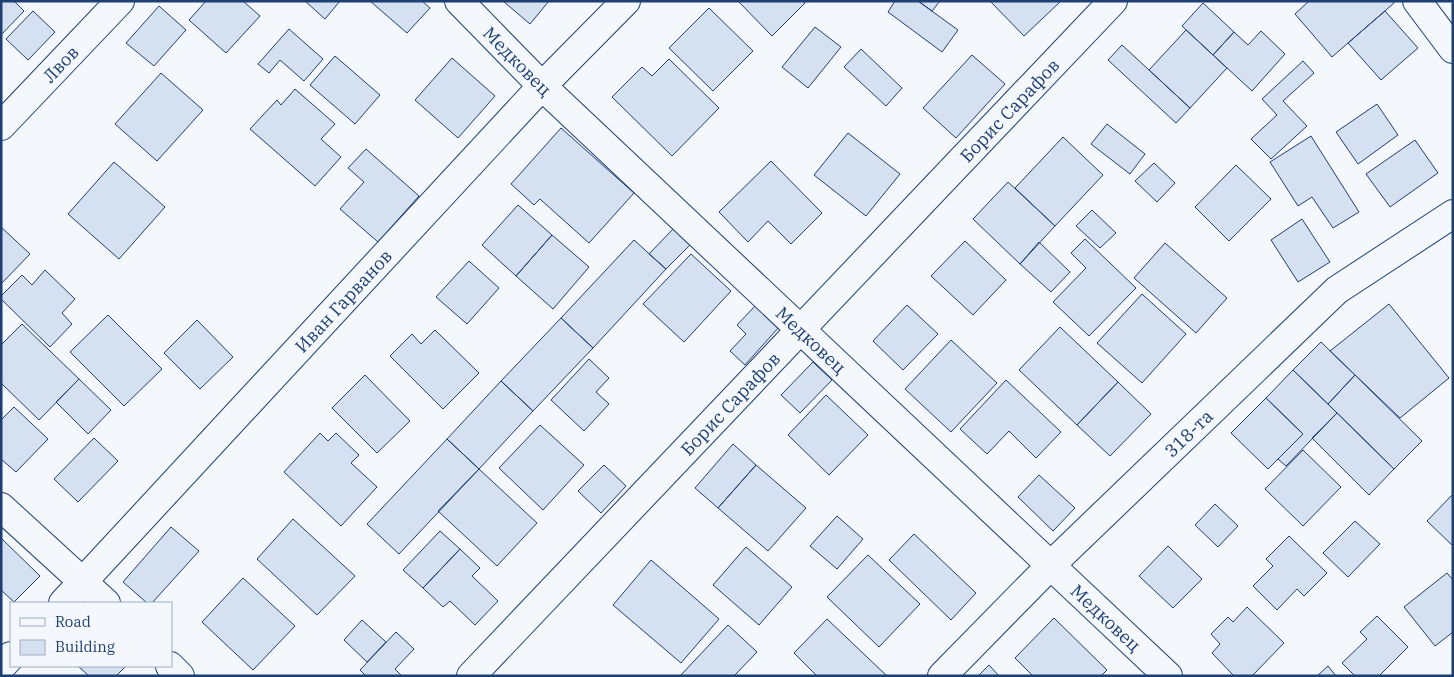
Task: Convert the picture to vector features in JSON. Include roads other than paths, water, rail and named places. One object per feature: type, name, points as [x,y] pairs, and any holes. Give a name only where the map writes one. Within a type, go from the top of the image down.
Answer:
[{"type":"street","name":"Лвов","points":[[1,126],[120,1]]},
{"type":"street","name":"Медковец","points":[[459,1],[542,86],[1168,676]]},
{"type":"street","name":"Иван Гарванов","points":[[64,602],[542,86],[626,1]]},
{"type":"street","name":"Борис Сарафов","points":[[471,676],[1113,1]]},
{"type":"street","points":[[1417,1],[1453,49]]},
{"type":"street","name":"318-та","points":[[942,676],[1051,565],[1338,290],[1453,214]]},
{"type":"street","points":[[1,507],[105,602]]},
{"type":"street","points":[[1,667],[10,657]]},
{"type":"street","points":[[171,667],[180,676]]}]
